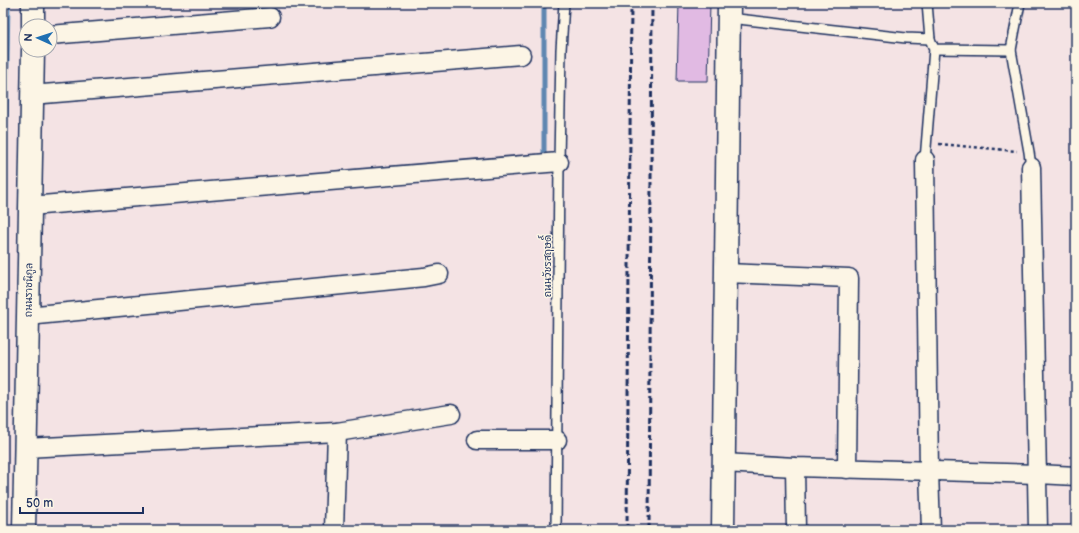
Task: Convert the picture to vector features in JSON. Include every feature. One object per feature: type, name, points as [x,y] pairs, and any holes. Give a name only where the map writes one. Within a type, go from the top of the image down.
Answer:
[{"type":"street","points":[[33,3],[33,18]]},
{"type":"street","points":[[723,530],[729,10]]},
{"type":"street","points":[[58,34],[270,17]]},
{"type":"street","points":[[31,95],[521,55]]},
{"type":"street","name":"ถนนราชนิกูล","points":[[24,530],[32,58]]},
{"type":"street","points":[[925,160],[931,530]]},
{"type":"street","points":[[1030,160],[1038,474],[1038,530]]},
{"type":"street","points":[[30,206],[559,162]]},
{"type":"street","points":[[726,272],[849,278],[847,469]]},
{"type":"street","points":[[27,316],[424,277],[439,274]]},
{"type":"street","points":[[25,448],[337,432],[451,414]]},
{"type":"street","points":[[334,530],[337,432]]},
{"type":"street","points":[[477,440],[557,440]]},
{"type":"street","points":[[724,463],[847,469],[1076,476]]},
{"type":"street","points":[[795,467],[796,530]]},
{"type":"lane","name":"ถนนวัชรสฤษดิ์","points":[[556,530],[559,162],[561,50],[564,3]]},
{"type":"lane","points":[[925,160],[934,49],[930,39],[927,3]]},
{"type":"lane","points":[[1020,3],[1011,50],[1030,160]]},
{"type":"lane","points":[[729,10],[906,38],[930,39]]},
{"type":"lane","points":[[934,49],[1011,50]]},
{"type":"path","points":[[926,143],[1030,160]]},
{"type":"water","points":[[3,3],[10,3],[3,363]]},
{"type":"building","points":[[679,3],[710,3],[708,81],[677,81]]},
{"type":"waterway","points":[[544,3],[544,153]]},
{"type":"railway","points":[[627,530],[631,3]]},
{"type":"railway","points":[[649,530],[652,3]]}]
